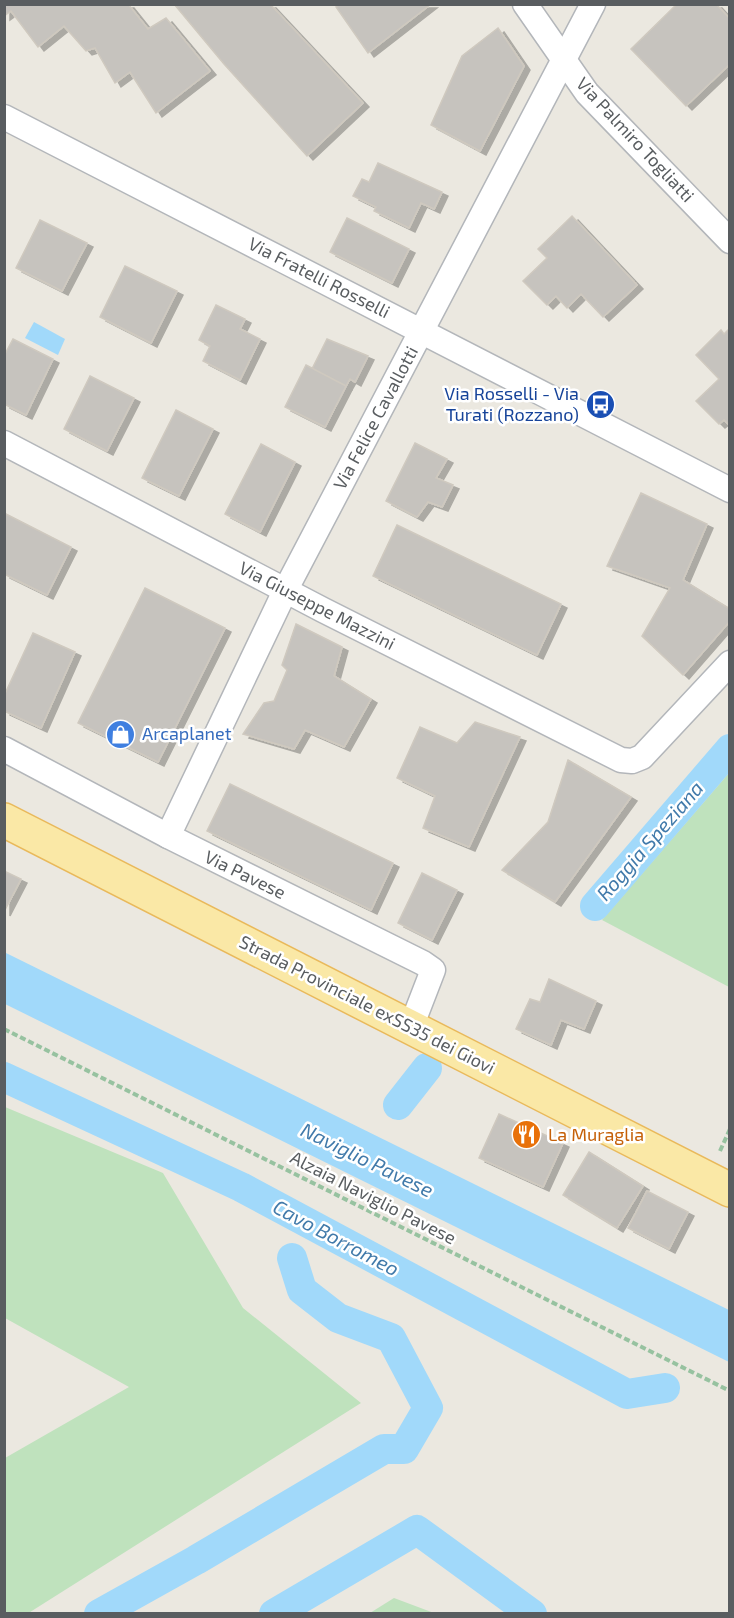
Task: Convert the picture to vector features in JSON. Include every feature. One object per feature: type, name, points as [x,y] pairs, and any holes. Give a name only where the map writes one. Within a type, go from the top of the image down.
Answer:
[{"type":"main road","name":"Strada Provinciale exSS35 dei Giovi","points":[[4,820],[729,1190]]},
{"type":"street","name":"Via Palmiro Togliatti","points":[[525,4],[587,93],[729,241]]},
{"type":"street","name":"Via Felice Cavallotti","points":[[168,836],[285,589],[422,331],[562,59],[593,4]]},
{"type":"street","name":"Via Fratelli Rosselli","points":[[4,117],[729,490]]},
{"type":"street","name":"Via Giuseppe Mazzini","points":[[4,443],[621,760],[632,761],[642,757],[729,663]]},
{"type":"street","name":"Via Pavese","points":[[4,749],[168,836],[433,970],[411,1027]]},
{"type":"path","name":"Alzaia Naviglio Pavese","points":[[4,1029],[729,1391]]},
{"type":"green space","points":[[729,773],[729,987],[602,920]]},
{"type":"green space","points":[[5,1107],[163,1173],[243,1308],[361,1403],[27,1614],[5,1613],[5,1458],[129,1387],[5,1318]]},
{"type":"green space","points":[[394,1598],[434,1613],[370,1613]]},
{"type":"water","points":[[34,322],[65,339],[58,355],[25,338]]},
{"type":"water","name":"Naviglio Pavese","points":[[4,952],[729,1310],[729,1362],[5,1004]]},
{"type":"building","points":[[4,4],[128,4],[148,29],[166,18],[210,71],[156,113],[130,72],[115,83],[95,48],[86,51],[64,26],[38,47],[11,11],[4,16]]},
{"type":"building","points":[[174,4],[270,4],[363,103],[307,156],[224,64]]},
{"type":"building","points":[[340,4],[431,4],[368,53],[336,7]]},
{"type":"building","points":[[677,4],[716,4],[730,19],[730,64],[686,106],[631,49]]},
{"type":"building","points":[[498,28],[524,66],[480,151],[431,125],[462,56]]},
{"type":"building","points":[[378,163],[442,192],[434,209],[421,203],[409,228],[374,211],[376,207],[353,196],[362,179],[369,182]]},
{"type":"building","points":[[572,216],[637,285],[603,317],[581,294],[567,308],[556,296],[547,305],[523,281],[547,258],[538,249]]},
{"type":"building","points":[[347,218],[409,249],[392,283],[330,252]]},
{"type":"building","points":[[40,220],[87,243],[62,291],[16,268]]},
{"type":"building","points":[[125,266],[177,291],[151,343],[100,317]]},
{"type":"building","points":[[216,305],[245,319],[240,329],[260,339],[240,380],[203,361],[210,346],[199,340]]},
{"type":"building","points":[[730,328],[730,426],[724,420],[719,424],[696,401],[719,379],[696,355],[721,330],[724,334]]},
{"type":"building","points":[[13,339],[53,359],[26,415],[4,404],[4,356]]},
{"type":"building","points":[[327,339],[368,356],[355,382],[350,379],[346,386],[312,369]]},
{"type":"building","points":[[306,365],[346,386],[325,427],[285,407]]},
{"type":"building","points":[[90,376],[134,398],[107,451],[64,429]]},
{"type":"building","points":[[176,410],[213,429],[179,496],[142,478]]},
{"type":"building","points":[[415,443],[447,459],[436,478],[453,485],[442,507],[428,502],[417,517],[386,501]]},
{"type":"building","points":[[261,444],[295,462],[260,532],[225,514]]},
{"type":"building","points":[[641,493],[707,524],[683,580],[730,609],[730,621],[683,675],[642,636],[670,588],[607,566]]},
{"type":"building","points":[[4,513],[71,547],[47,595],[4,574]]},
{"type":"building","points":[[397,525],[561,604],[537,655],[373,576]]},
{"type":"building","points":[[145,588],[225,628],[158,762],[78,723]]},
{"type":"building","points":[[296,624],[342,647],[334,676],[371,699],[344,747],[305,730],[294,749],[243,734],[264,703],[274,701],[287,670],[282,665]]},
{"type":"building","points":[[33,633],[75,652],[41,728],[4,711],[4,696]]},
{"type":"building","points":[[475,722],[520,737],[469,847],[423,828],[435,796],[397,778],[420,727],[457,743]]},
{"type":"building","points":[[568,760],[631,797],[555,902],[502,870],[548,822]]},
{"type":"building","points":[[230,784],[393,863],[371,910],[207,831]]},
{"type":"building","points":[[4,871],[21,879],[4,912]]},
{"type":"building","points":[[422,873],[457,890],[432,940],[398,923]]},
{"type":"building","points":[[549,979],[596,1001],[584,1029],[561,1020],[551,1045],[516,1029],[530,999],[540,1002]]},
{"type":"building","points":[[499,1114],[563,1143],[543,1187],[479,1158]]},
{"type":"building","points":[[589,1152],[643,1186],[617,1228],[563,1195]]},
{"type":"building","points":[[647,1191],[688,1212],[669,1249],[628,1228]]},
{"type":"waterway","name":"Roggia Speziana","points":[[595,906],[730,749]]},
{"type":"waterway","name":"Roggia Speziana","points":[[398,1105],[427,1068]]},
{"type":"waterway","name":"Cavo Borromeo","points":[[4,1077],[241,1187],[627,1394],[665,1388]]},
{"type":"waterway","points":[[99,1614],[196,1560],[384,1449],[404,1449],[428,1408],[391,1338],[338,1318],[302,1290],[292,1258]]},
{"type":"waterway","points":[[274,1614],[417,1530],[532,1614]]},
{"type":"place","name":"Via Rosselli - Via Turati (Rozzano)","points":[[600,404]]},
{"type":"place","name":"Arcaplanet","points":[[121,734]]},
{"type":"place","name":"La Muraglia","points":[[527,1135]]}]
